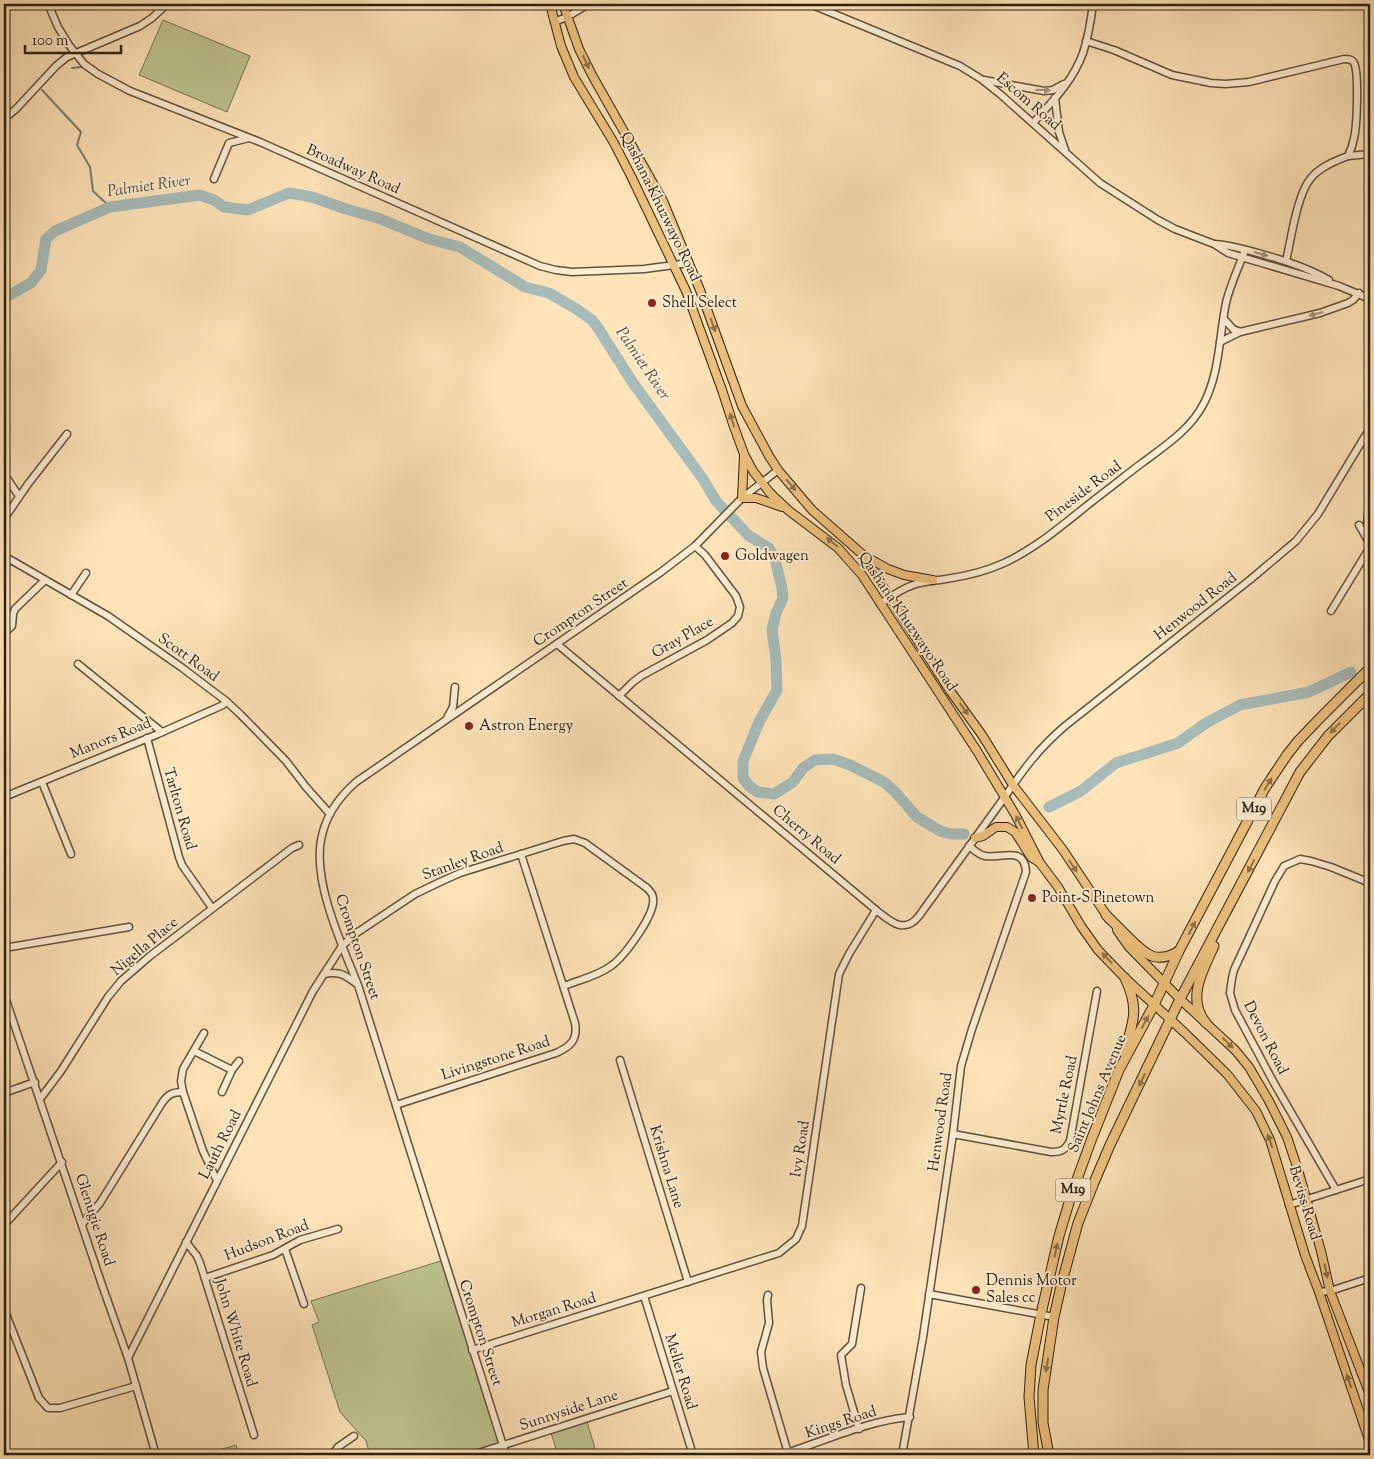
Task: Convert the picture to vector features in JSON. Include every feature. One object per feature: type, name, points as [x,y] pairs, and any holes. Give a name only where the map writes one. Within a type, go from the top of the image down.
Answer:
[{"type":"highway","name":"M19","points":[[1164,982],[1265,788],[1276,771],[1310,728],[1370,668]]},
{"type":"highway","name":"M19","points":[[1180,999],[1300,772],[1328,736],[1370,694]]},
{"type":"highway","points":[[1206,1023],[1199,1011],[1197,987],[1231,904]]},
{"type":"highway","points":[[1106,915],[1145,954],[1161,958],[1173,955],[1179,951]]},
{"type":"highway","points":[[1119,1070],[1135,1013],[1131,991],[1125,978]]},
{"type":"highway","name":"Saint Johns Avenue","points":[[1034,1455],[1029,1397],[1031,1365],[1040,1314],[1059,1236],[1071,1196],[1119,1070],[1154,1005],[1164,982]]},
{"type":"highway","name":"Saint Johns Avenue","points":[[1049,1455],[1043,1423],[1043,1390],[1054,1317],[1078,1223],[1110,1145],[1180,999]]},
{"type":"main road","name":"Qashana Khuzwayo Road","points":[[550,4],[561,46],[574,77],[623,161],[686,291],[744,454],[753,471],[770,493],[788,510],[838,548],[862,575],[977,751],[1016,816],[1040,863],[1058,887],[1080,926],[1098,950],[1154,1005]]},
{"type":"main road","name":"Qashana Khuzwayo Road","points":[[563,4],[567,18],[592,75],[663,201],[689,263],[742,406],[769,456],[778,470],[812,510],[862,554],[1013,785],[1062,850],[1129,947],[1180,999]]},
{"type":"main road","points":[[744,454],[742,498],[753,497],[788,510]]},
{"type":"main road","points":[[862,554],[888,569],[904,575],[933,580]]},
{"type":"main road","points":[[975,838],[983,836],[996,827],[1006,827],[1015,832],[1031,857],[1040,863]]},
{"type":"main road","name":"Beviss Road","points":[[1180,999],[1234,1050],[1248,1067],[1269,1100],[1287,1137],[1321,1250],[1330,1291],[1370,1395]]},
{"type":"main road","name":"Beviss Road","points":[[1154,1005],[1227,1074],[1256,1111],[1270,1140],[1305,1255],[1370,1444]]},
{"type":"street","name":"Broadway Road","points":[[48,4],[58,27],[84,64],[98,74],[130,91],[249,138],[550,269],[572,272],[634,270],[689,263]]},
{"type":"street","points":[[4,119],[16,109],[59,63],[75,53],[140,26],[167,4]]},
{"type":"street","points":[[554,22],[567,18],[589,4]]},
{"type":"street","name":"Escom Road","points":[[810,4],[960,66],[1000,94],[1100,183],[1175,229],[1214,244],[1228,253],[1339,286],[1370,299]]},
{"type":"street","points":[[1033,123],[1068,81],[1083,54],[1093,4]]},
{"type":"street","points":[[1086,41],[1108,47],[1172,75],[1211,83],[1250,82],[1344,59],[1349,60],[1353,62],[1356,69],[1356,125],[1353,145],[1348,156]]},
{"type":"street","points":[[981,79],[1044,91],[1053,90],[1068,81]]},
{"type":"street","points":[[1055,98],[1059,132],[1066,152]]},
{"type":"street","points":[[214,179],[227,144],[249,138]]},
{"type":"street","points":[[1286,261],[1300,200],[1306,184],[1312,176],[1319,170],[1348,156],[1370,154]]},
{"type":"street","name":"Escom Road","points":[[1214,244],[1230,245],[1286,261],[1312,270],[1339,286]]},
{"type":"street","name":"Pineside Road","points":[[880,604],[913,585],[933,580],[965,576],[1014,558],[1043,539],[1176,437],[1198,414],[1205,402],[1213,377],[1227,302],[1245,250]]},
{"type":"street","points":[[1220,342],[1240,332],[1320,313],[1348,303],[1358,293]]},
{"type":"street","points":[[1224,319],[1233,329],[1240,332]]},
{"type":"street","name":"Henwood Road","points":[[1013,785],[1020,773],[1047,741],[1264,569],[1296,541],[1319,512],[1370,428]]},
{"type":"street","points":[[4,519],[19,496],[67,434]]},
{"type":"street","name":"Crompton Street","points":[[506,1455],[358,985],[332,918],[322,880],[320,863],[321,839],[330,814],[337,802],[356,782],[654,578],[695,546],[731,508],[778,470]]},
{"type":"street","points":[[4,474],[19,496]]},
{"type":"street","points":[[1367,525],[1370,496]]},
{"type":"street","points":[[1331,611],[1370,546],[1359,525]]},
{"type":"street","name":"Gray Place","points":[[619,696],[641,676],[707,640],[738,616],[740,608],[736,596],[705,555],[695,546]]},
{"type":"street","name":"Scott Road","points":[[4,556],[108,616],[174,662],[242,714],[286,761],[330,814]]},
{"type":"street","points":[[71,595],[86,573]]},
{"type":"street","points":[[4,633],[12,626],[15,609],[45,580]]},
{"type":"street","name":"Cherry Road","points":[[557,644],[895,924],[912,924],[919,916],[1013,785]]},
{"type":"street","points":[[78,664],[162,732]]},
{"type":"street","points":[[447,720],[453,707],[454,687]]},
{"type":"street","name":"Manors Road","points":[[4,796],[162,732],[226,702]]},
{"type":"street","name":"Tarlton Road","points":[[147,738],[182,865],[212,908]]},
{"type":"street","points":[[42,782],[70,854]]},
{"type":"street","points":[[521,854],[569,839],[579,840],[647,888],[653,896],[651,912],[620,959],[600,972],[564,986]]},
{"type":"street","name":"Nigella Place","points":[[40,1099],[61,1071],[114,990],[150,956],[298,845]]},
{"type":"street","name":"Henwood Road","points":[[902,1455],[929,1294],[953,1134],[961,1066],[972,1028],[1026,872],[1024,864],[1016,855],[984,856],[968,846]]},
{"type":"street","name":"Stanley Road","points":[[342,946],[365,927],[424,889],[460,874],[521,854]]},
{"type":"street","name":"Livingstone Road","points":[[396,1105],[541,1058],[568,1047],[574,1040],[576,1028],[521,854]]},
{"type":"street","name":"Devon Road","points":[[1336,1190],[1274,1083],[1235,1010],[1231,986],[1234,970],[1275,881],[1284,866],[1300,859],[1311,861],[1370,883]]},
{"type":"street","name":"Ivy Road","points":[[644,1296],[778,1253],[796,1239],[802,1226],[840,974],[849,954],[876,910]]},
{"type":"street","points":[[4,948],[128,927]]},
{"type":"street","name":"Lauth Road","points":[[128,1358],[302,1012],[342,946]]},
{"type":"street","points":[[324,974],[340,973],[358,985]]},
{"type":"street","name":"Myrtle Road","points":[[953,1134],[1052,1152],[1060,1152],[1066,1148],[1070,1141],[1097,992]]},
{"type":"street","name":"Glenugie Road","points":[[4,994],[128,1358],[156,1455]]},
{"type":"street","points":[[204,1033],[181,1074],[183,1092],[203,1151],[217,1181]]},
{"type":"street","points":[[194,1051],[232,1070]]},
{"type":"street","name":"Krishna Lane","points":[[620,1060],[688,1282]]},
{"type":"street","points":[[222,1092],[232,1070],[239,1061]]},
{"type":"street","points":[[4,1093],[35,1082]]},
{"type":"street","points":[[82,1224],[100,1203],[165,1098],[174,1092],[183,1092]]},
{"type":"street","points":[[4,1225],[62,1162]]},
{"type":"street","points":[[1289,1205],[1370,1179]]},
{"type":"street","name":"Hudson Road","points":[[205,1278],[273,1255],[300,1240],[338,1229]]},
{"type":"street","name":"John White Road","points":[[186,1242],[197,1256],[205,1278],[254,1435]]},
{"type":"street","points":[[285,1249],[304,1304]]},
{"type":"street","points":[[1319,1292],[1330,1291],[1370,1278]]},
{"type":"street","points":[[859,1429],[846,1385],[841,1355],[852,1344],[861,1288]]},
{"type":"street","points":[[929,1294],[1054,1317]]},
{"type":"street","points":[[768,1295],[769,1323],[763,1339],[761,1356],[788,1453]]},
{"type":"street","name":"Morgan Road","points":[[472,1350],[644,1296]]},
{"type":"street","name":"Meller Road","points":[[644,1296],[693,1455]]},
{"type":"street","points":[[4,1309],[7,1324],[39,1398],[48,1408],[60,1408],[136,1386]]},
{"type":"street","name":"Sunnyside Lane","points":[[472,1455],[674,1391]]},
{"type":"street","name":"Kings Road","points":[[780,1455],[859,1429],[910,1416]]},
{"type":"street","points":[[332,1455],[338,1447],[354,1436]]},
{"type":"green space","points":[[163,20],[250,56],[227,112],[139,75]]},
{"type":"green space","points":[[444,1260],[503,1445],[472,1455],[370,1455],[366,1441],[340,1412],[312,1325],[319,1322],[311,1301]]},
{"type":"green space","points":[[587,1422],[597,1455],[558,1455],[551,1433]]},
{"type":"green space","points":[[236,1445],[239,1455],[202,1455]]},
{"type":"waterway","points":[[72,68],[82,67]]},
{"type":"waterway","points":[[42,90],[81,132],[77,145],[90,167],[93,191],[110,207]]},
{"type":"waterway","name":"Palmiet River","points":[[4,298],[31,283],[41,270],[46,239],[55,231],[110,207],[200,195],[214,200],[224,207],[248,210],[289,193],[312,197],[378,218],[429,239],[460,247],[525,287],[549,293],[593,321],[633,383],[703,479],[716,501],[749,536],[769,548],[775,559],[783,598],[776,613],[772,630],[777,690],[759,722],[743,761],[743,778],[750,787],[758,792],[774,794],[793,782],[803,768],[815,760],[833,759],[850,765],[884,782],[917,817],[940,831],[951,834],[964,834]]},
{"type":"waterway","name":"Palmiet River","points":[[1049,807],[1081,791],[1116,763],[1178,743],[1206,723],[1240,705],[1309,692],[1351,672]]},
{"type":"place","name":"Shell Select","points":[[652,303]]},
{"type":"place","name":"Goldwagen","points":[[725,556]]},
{"type":"place","name":"Astron Energy","points":[[469,726]]},
{"type":"place","name":"Point-S Pinetown","points":[[1032,898]]},
{"type":"place","name":"Dennis Motor Sales cc","points":[[976,1290]]}]
